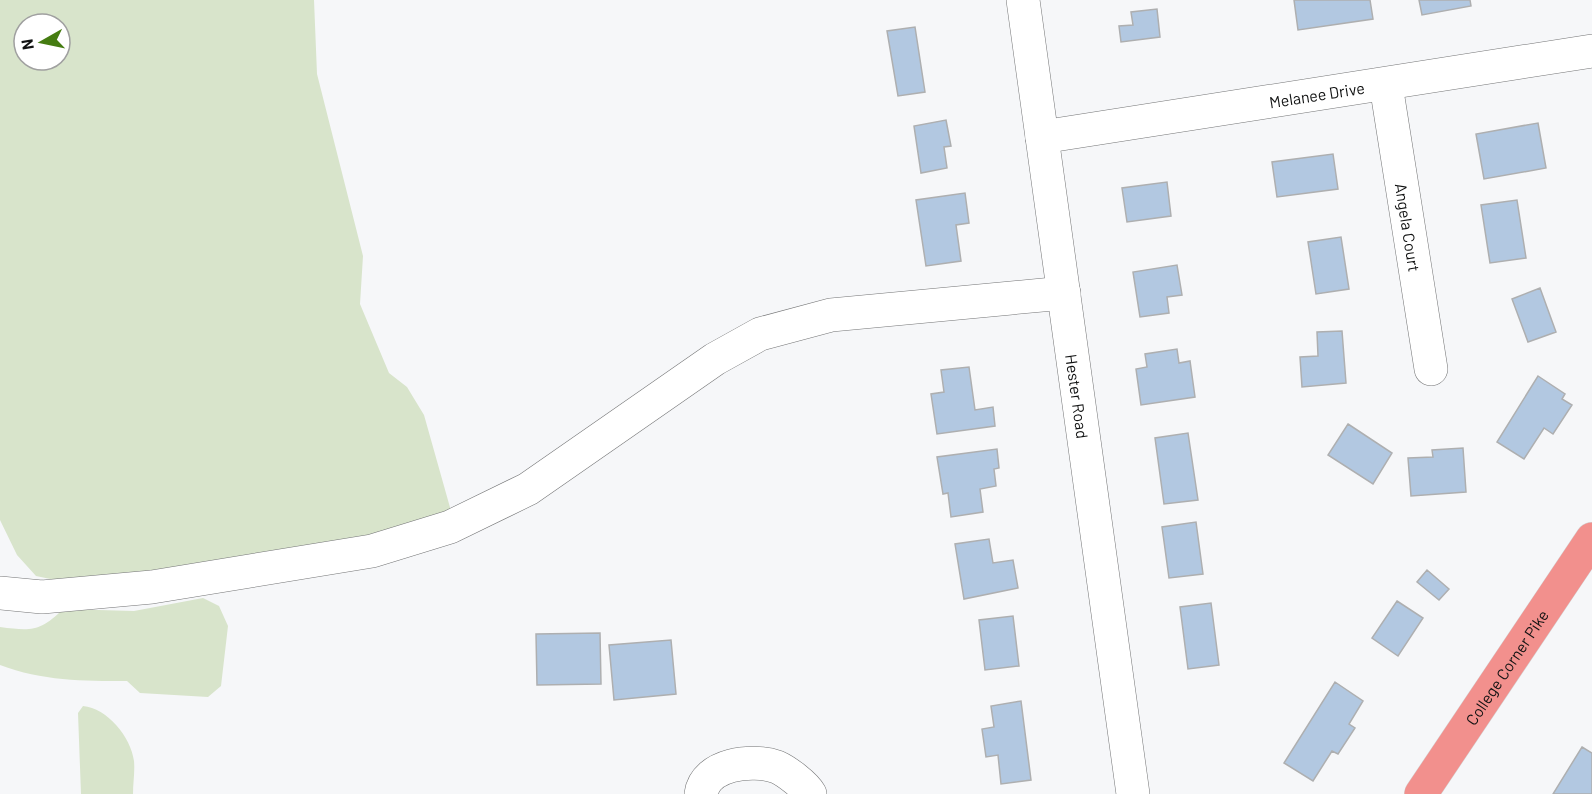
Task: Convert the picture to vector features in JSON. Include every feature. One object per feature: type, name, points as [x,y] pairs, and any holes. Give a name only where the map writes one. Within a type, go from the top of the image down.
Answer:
[{"type":"highway","name":"College Corner Pike","points":[[1421,794],[1592,539]]},
{"type":"street","name":"Hester Road","points":[[1023,0],[1133,794]]},
{"type":"street","name":"Melanee Drive","points":[[1042,137],[1592,51]]},
{"type":"street","name":"Angela Court","points":[[1386,85],[1431,369]]},
{"type":"street","points":[[0,593],[42,597],[152,587],[372,551],[450,527],[528,489],[715,359],[759,334],[831,315],[1064,293]]},
{"type":"street","points":[[701,794],[702,784],[716,771],[742,764],[777,767],[810,794]]},
{"type":"green space","points":[[0,0],[314,0],[317,74],[363,256],[360,304],[389,373],[407,387],[424,415],[453,518],[375,542],[142,577],[60,581],[36,576],[17,555],[0,520]]},
{"type":"green space","points":[[203,598],[219,606],[228,626],[221,686],[208,697],[140,693],[127,681],[47,677],[0,665],[0,627],[27,629],[41,626],[63,609],[134,611]]},
{"type":"green space","points":[[83,706],[101,712],[123,734],[134,761],[133,794],[81,794],[78,713]]},
{"type":"building","points":[[1294,0],[1370,0],[1373,19],[1298,30]]},
{"type":"building","points":[[1419,0],[1470,0],[1471,6],[1422,15]]},
{"type":"building","points":[[1157,9],[1160,37],[1121,42],[1119,26],[1133,25],[1131,12]]},
{"type":"building","points":[[915,27],[925,92],[898,96],[887,31]]},
{"type":"building","points":[[946,120],[951,146],[944,147],[947,168],[921,173],[914,126]]},
{"type":"building","points":[[1538,123],[1546,168],[1484,179],[1476,134]]},
{"type":"building","points":[[1333,154],[1338,189],[1277,197],[1272,162]]},
{"type":"building","points":[[1167,182],[1171,216],[1127,222],[1122,188]]},
{"type":"building","points":[[965,193],[969,223],[956,225],[961,261],[926,266],[916,200]]},
{"type":"building","points":[[1517,200],[1526,258],[1490,263],[1481,205]]},
{"type":"building","points":[[1341,237],[1349,289],[1316,294],[1308,242]]},
{"type":"building","points":[[1177,265],[1182,295],[1167,297],[1169,313],[1140,317],[1133,272]]},
{"type":"building","points":[[1540,288],[1556,332],[1528,342],[1512,299]]},
{"type":"building","points":[[1342,331],[1346,383],[1302,387],[1300,357],[1318,356],[1317,332]]},
{"type":"building","points":[[1177,349],[1179,363],[1190,361],[1195,397],[1141,405],[1136,369],[1147,367],[1145,354]]},
{"type":"building","points":[[969,367],[975,410],[993,407],[995,426],[937,434],[931,394],[944,392],[941,370]]},
{"type":"building","points":[[1538,376],[1565,394],[1562,399],[1572,405],[1553,434],[1544,428],[1524,459],[1497,442]]},
{"type":"building","points":[[1348,424],[1392,453],[1373,484],[1328,455]]},
{"type":"building","points":[[1188,433],[1198,500],[1164,504],[1155,438]]},
{"type":"building","points":[[1463,448],[1466,492],[1411,496],[1408,458],[1433,457],[1432,450]]},
{"type":"building","points":[[997,449],[999,468],[994,469],[996,486],[980,489],[983,512],[951,517],[948,493],[943,494],[937,457]]},
{"type":"building","points":[[1196,522],[1203,574],[1169,578],[1162,527]]},
{"type":"building","points":[[989,539],[993,563],[1013,560],[1018,588],[964,599],[955,544]]},
{"type":"building","points":[[1427,570],[1449,589],[1439,600],[1417,582]]},
{"type":"building","points":[[1397,601],[1423,618],[1398,656],[1372,638]]},
{"type":"building","points":[[1211,603],[1219,665],[1188,669],[1180,607]]},
{"type":"building","points":[[1013,616],[1019,666],[985,670],[979,620]]},
{"type":"building","points":[[600,633],[601,684],[537,685],[536,634]]},
{"type":"building","points":[[671,640],[676,694],[614,700],[609,645]]},
{"type":"building","points":[[1335,682],[1363,701],[1349,724],[1355,728],[1338,754],[1332,751],[1313,781],[1284,763]]},
{"type":"building","points":[[1021,701],[1031,780],[1001,784],[998,755],[986,757],[982,729],[994,727],[991,706]]},
{"type":"building","points":[[1582,747],[1592,753],[1592,794],[1553,794]]}]
